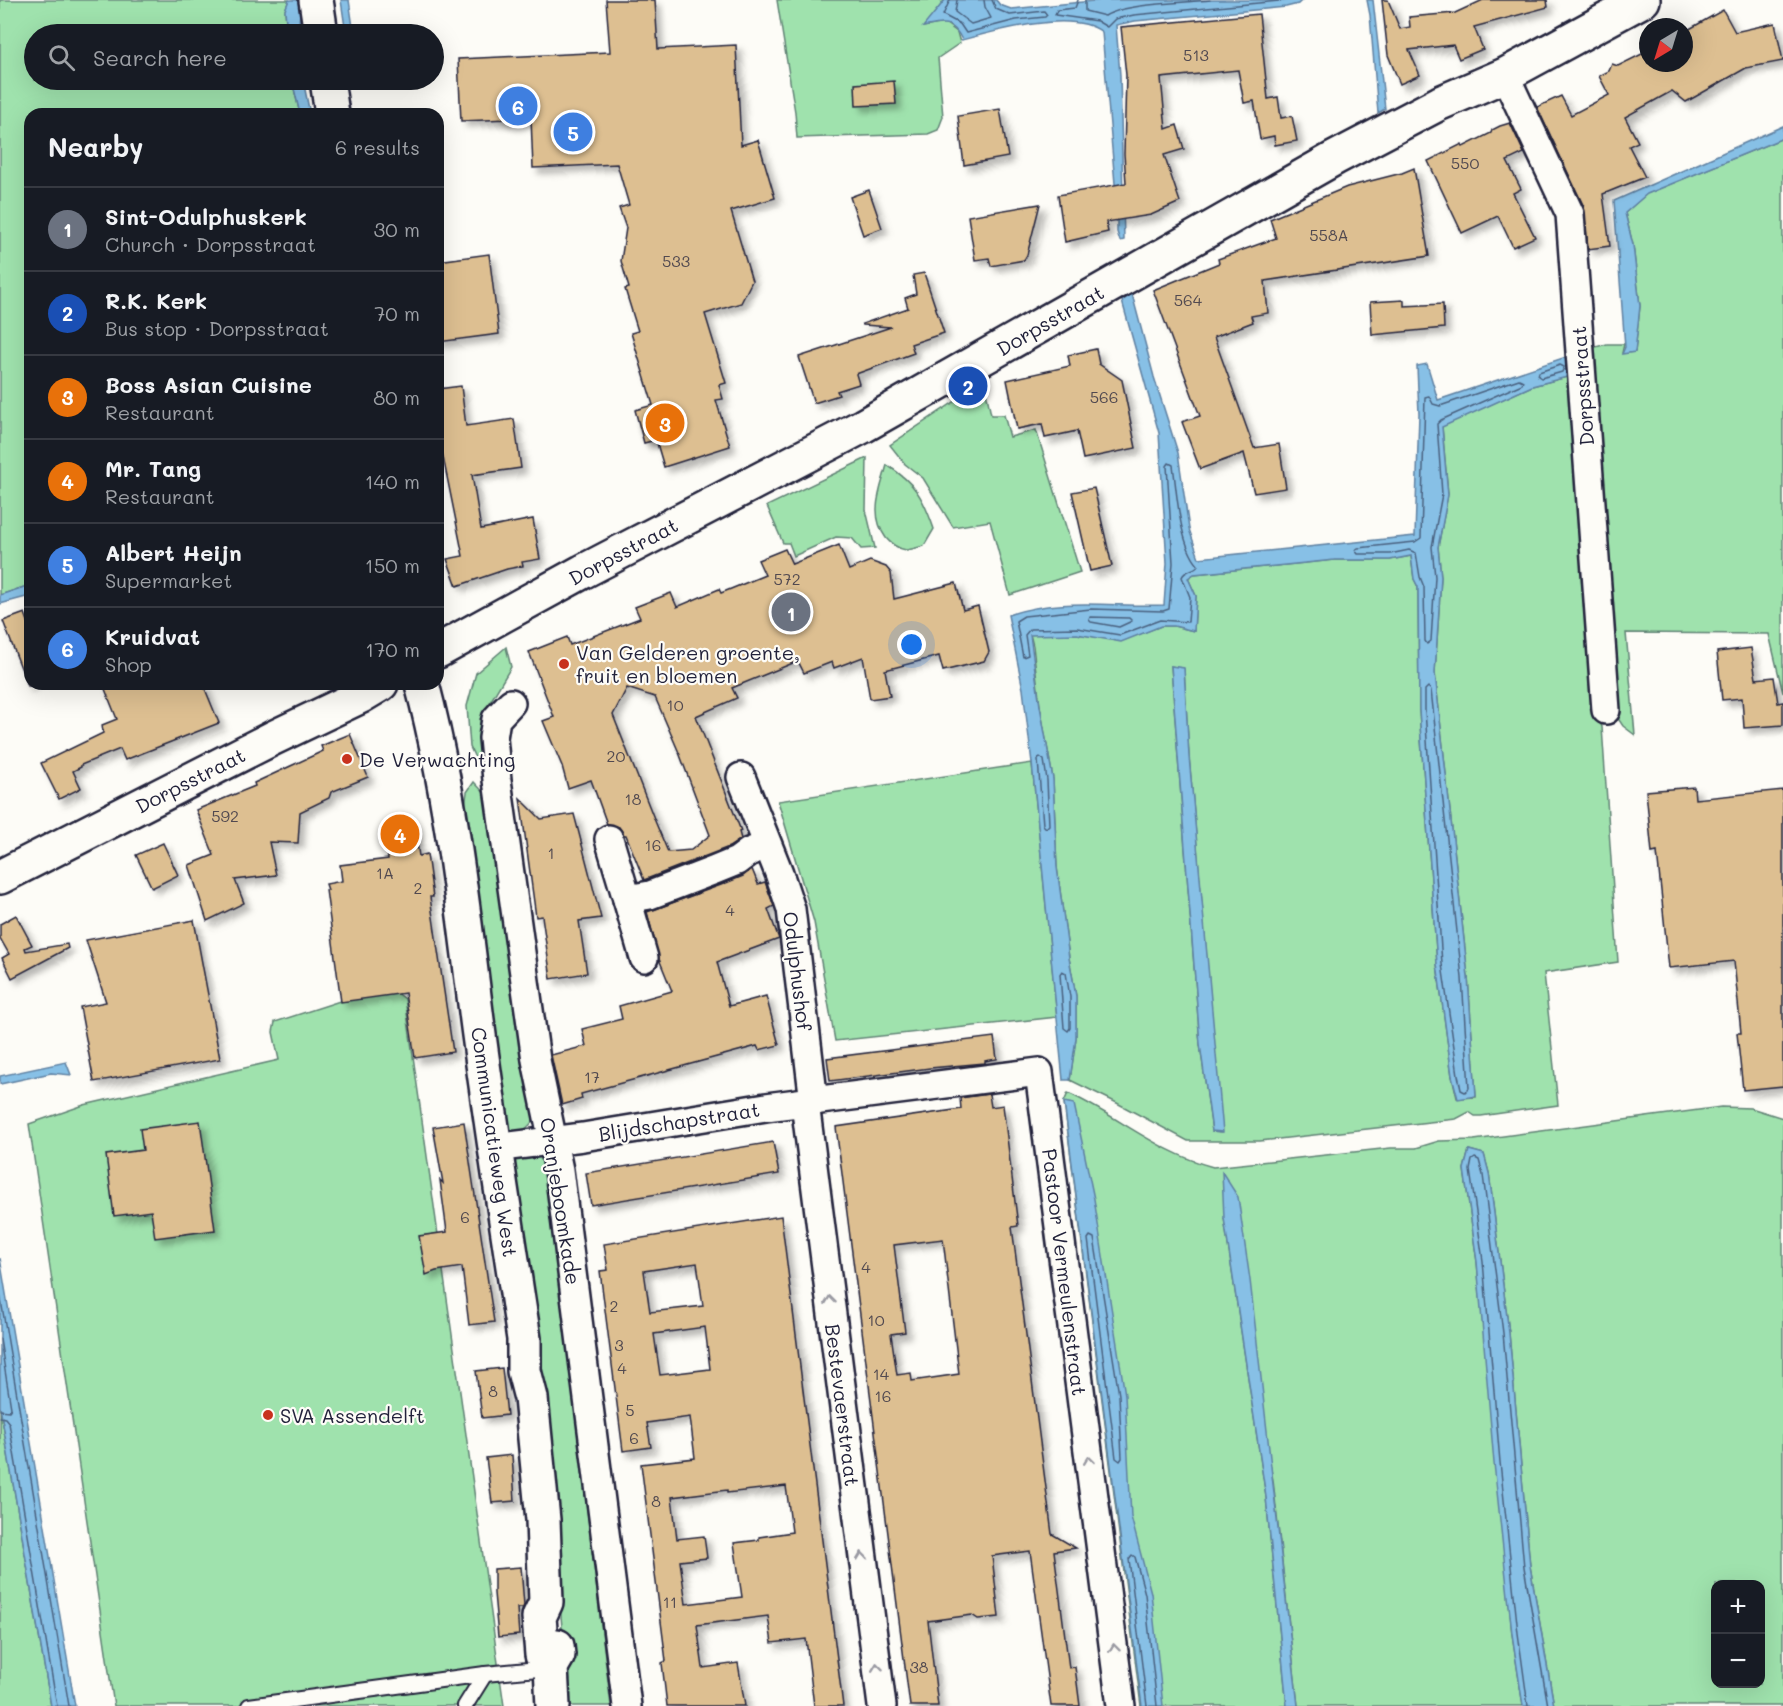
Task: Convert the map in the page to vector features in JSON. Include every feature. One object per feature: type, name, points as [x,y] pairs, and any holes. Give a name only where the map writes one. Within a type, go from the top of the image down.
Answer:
[{"type":"street","points":[[316,0],[320,24]]},
{"type":"street","name":"Dorpsstraat","points":[[444,648],[582,572],[863,426],[1335,158],[1440,103],[1505,75],[1643,0]]},
{"type":"street","name":"Dorpsstraat","points":[[1505,75],[1570,214],[1606,710]]},
{"type":"street","points":[[328,90],[331,108]]},
{"type":"street","name":"Dorpsstraat","points":[[0,877],[371,690]]},
{"type":"street","name":"Communicatieweg West","points":[[424,690],[435,735],[449,815],[494,1148],[524,1339],[524,1371],[531,1398],[543,1520],[546,1602],[555,1617],[558,1655],[551,1667],[553,1706]]},
{"type":"street","name":"Oranjeboomkade","points":[[511,703],[496,719],[493,738],[536,1060],[553,1140],[570,1256],[627,1706]]},
{"type":"street","name":"Odulphushof","points":[[741,777],[791,909],[809,1103]]},
{"type":"street","points":[[609,838],[644,958]]},
{"type":"street","points":[[627,899],[650,895],[716,870],[737,861],[748,852],[767,845]]},
{"type":"street","name":"Pastoor Vermeulenstraat","points":[[809,1103],[1039,1072],[1121,1706]]},
{"type":"street","name":"Blijdschapstraat","points":[[494,1148],[766,1107],[809,1103]]},
{"type":"street","name":"Bestevaerstraat","points":[[809,1103],[882,1706]]},
{"type":"lane","points":[[249,1706],[551,1667]]},
{"type":"lane","points":[[465,1706],[485,1674]]},
{"type":"green space","points":[[0,0],[289,0],[285,10],[286,24],[24,24],[24,90],[294,90],[299,108],[24,108],[24,587],[0,595]]},
{"type":"green space","points":[[777,0],[945,0],[924,27],[945,23],[957,32],[960,43],[938,58],[943,117],[938,130],[928,134],[797,138]]},
{"type":"green space","points":[[1783,138],[1783,693],[1769,634],[1626,633],[1635,735],[1623,726],[1613,711],[1584,350],[1607,344],[1624,344],[1622,353],[1635,352],[1640,306],[1633,245],[1625,213],[1646,194]]},
{"type":"green space","points":[[1571,376],[1597,715],[1602,727],[1618,962],[1544,973],[1558,1105],[1481,1116],[1475,1116],[1469,1112],[1456,1119],[1260,1141],[1188,1141],[1070,1080],[1076,1038],[1076,996],[1057,867],[1053,779],[1030,634],[1077,634],[1121,641],[1161,626],[1174,626],[1194,631],[1196,596],[1188,578],[1194,574],[1335,560],[1390,560],[1411,556],[1414,579],[1418,587],[1419,710],[1437,964],[1457,1098],[1476,1097],[1468,977],[1435,673],[1441,577],[1438,547],[1448,494],[1442,426],[1532,386]],"holes":[[[1171,666],[1184,669],[1189,756],[1222,1132],[1212,1131],[1200,1044]]]},
{"type":"green space","points":[[984,382],[991,415],[1004,415],[1010,437],[1036,430],[1080,572],[1010,595],[990,521],[953,527],[923,478],[905,464],[890,445]]},
{"type":"green space","points":[[867,458],[866,510],[875,548],[861,549],[852,538],[836,537],[794,556],[789,543],[783,543],[767,506]]},
{"type":"green space","points":[[887,465],[905,478],[922,499],[934,529],[924,546],[906,550],[894,546],[881,529],[877,511],[879,493]]},
{"type":"green space","points":[[506,647],[511,667],[480,719],[490,776],[477,762],[470,747],[467,706],[476,673]]},
{"type":"green space","points":[[1032,763],[1057,1017],[835,1041],[814,922],[778,801]]},
{"type":"green space","points":[[474,782],[492,801],[536,1115],[527,1128],[519,1131],[505,1127],[465,807],[467,792]]},
{"type":"green space","name":"SVA Assendelft","points":[[396,992],[405,999],[504,1706],[114,1706],[29,1124],[84,1105],[279,1060],[273,1032],[275,1022],[343,1000]]},
{"type":"green space","points":[[1068,1093],[1175,1153],[1213,1167],[1391,1148],[1416,1148],[1439,1141],[1474,1140],[1721,1107],[1751,1108],[1783,1118],[1783,1706],[1554,1706],[1530,1566],[1509,1333],[1489,1173],[1484,1154],[1469,1150],[1464,1169],[1477,1262],[1512,1634],[1523,1706],[1298,1706],[1273,1480],[1224,1218],[1266,1497],[1287,1706],[1141,1706],[1064,1102]]},
{"type":"green space","points":[[539,1155],[545,1165],[611,1706],[564,1706],[564,1651],[543,1404],[513,1161],[516,1158]]},
{"type":"green space","points":[[0,1407],[51,1706],[0,1706]]},
{"type":"water","points":[[289,0],[298,0],[299,24],[286,24],[285,10]]},
{"type":"water","points":[[341,0],[349,0],[353,24],[345,24]]},
{"type":"water","points":[[945,0],[996,0],[1000,5],[1011,9],[1103,0],[1302,0],[1298,4],[1286,7],[1135,21],[1116,25],[1120,75],[1124,240],[1120,241],[1117,232],[1117,207],[1102,32],[1089,25],[1054,22],[1013,27],[962,40],[951,26],[946,24],[923,27]]},
{"type":"water","points":[[1367,0],[1373,0],[1385,109],[1378,113],[1370,15]]},
{"type":"water","points":[[294,90],[305,90],[309,108],[299,108]]},
{"type":"water","points":[[1783,126],[1783,138],[1647,194],[1625,213],[1633,245],[1640,306],[1635,352],[1622,354],[1625,347],[1614,201]]},
{"type":"water","points":[[1132,294],[1154,377],[1178,453],[1189,529],[1199,558],[1415,536],[1419,414],[1417,366],[1427,364],[1438,400],[1569,356],[1571,376],[1532,386],[1442,427],[1448,495],[1438,547],[1441,577],[1435,673],[1468,977],[1476,1096],[1458,1099],[1452,1076],[1437,964],[1419,710],[1418,587],[1414,579],[1411,556],[1390,560],[1335,560],[1194,574],[1188,578],[1196,596],[1194,631],[1174,626],[1161,626],[1121,642],[1077,634],[1030,635],[1053,779],[1057,867],[1076,996],[1076,1038],[1070,1080],[1063,1080],[1032,763],[1023,689],[1008,615],[1027,609],[1066,604],[1164,605],[1167,563],[1159,433],[1122,301]]},
{"type":"water","points":[[24,587],[24,598],[0,604],[0,595]]},
{"type":"water","points":[[1171,666],[1184,668],[1189,756],[1223,1132],[1212,1131],[1200,1044]]},
{"type":"water","points":[[66,1062],[71,1075],[51,1073],[0,1084],[0,1076]]},
{"type":"water","points":[[1064,1102],[1074,1104],[1094,1199],[1125,1395],[1131,1517],[1151,1593],[1163,1706],[1142,1706]]},
{"type":"water","points":[[1469,1150],[1484,1154],[1489,1173],[1509,1333],[1530,1566],[1554,1706],[1523,1706],[1512,1634],[1494,1463],[1477,1262],[1464,1169]]},
{"type":"water","points":[[1222,1172],[1238,1197],[1250,1280],[1298,1706],[1287,1706],[1266,1497],[1224,1218]]},
{"type":"water","points":[[0,1258],[75,1706],[51,1706],[0,1407]]},
{"type":"building","points":[[606,0],[655,0],[658,49],[736,45],[741,145],[758,140],[775,198],[731,211],[752,281],[741,303],[705,314],[726,383],[719,385],[723,399],[716,400],[730,446],[664,467],[656,440],[644,443],[635,410],[653,405],[631,333],[638,331],[625,289],[629,288],[621,261],[626,228],[619,208],[629,205],[617,164],[533,168],[531,118],[461,121],[458,59],[610,52]]},
{"type":"building","points":[[1382,0],[1388,0],[1400,29],[1410,27],[1409,17],[1455,13],[1483,0],[1547,0],[1548,7],[1474,27],[1483,49],[1459,59],[1453,45],[1409,50],[1420,75],[1400,84],[1388,55]]},
{"type":"building","points":[[1723,10],[1735,32],[1775,23],[1783,61],[1746,68],[1686,102],[1672,91],[1625,117],[1638,142],[1629,146],[1645,177],[1603,194],[1610,246],[1588,249],[1584,207],[1537,107],[1561,96],[1571,115],[1609,95],[1599,76],[1609,71],[1612,64],[1618,66],[1639,56],[1639,72],[1693,72],[1693,27]]},
{"type":"building","points":[[1259,14],[1268,99],[1278,97],[1281,118],[1292,116],[1297,141],[1275,145],[1274,136],[1260,139],[1254,101],[1244,103],[1238,70],[1161,78],[1166,129],[1177,125],[1184,149],[1164,155],[1180,202],[1151,215],[1106,222],[1108,232],[1065,242],[1058,195],[1126,183],[1124,154],[1126,75],[1121,27]]},
{"type":"building","points":[[894,81],[896,104],[856,106],[855,84]]},
{"type":"building","points":[[1000,109],[1008,157],[964,165],[958,116]]},
{"type":"building","points":[[1510,123],[1524,153],[1507,161],[1521,189],[1513,193],[1535,237],[1513,247],[1498,216],[1462,233],[1428,161],[1462,144],[1463,147],[1491,133],[1492,130]]},
{"type":"building","points":[[1414,168],[1429,256],[1265,281],[1268,313],[1251,316],[1253,322],[1214,337],[1254,448],[1279,444],[1286,488],[1254,493],[1244,453],[1200,469],[1182,422],[1200,416],[1153,290],[1219,263],[1218,259],[1276,238],[1270,219],[1347,187]]},
{"type":"building","points":[[869,190],[882,228],[863,235],[850,197]]},
{"type":"building","points":[[1040,204],[1024,260],[991,266],[989,258],[975,260],[968,216]]},
{"type":"building","points":[[489,254],[499,334],[444,341],[444,260]]},
{"type":"building","points":[[924,273],[944,333],[911,344],[914,353],[856,374],[859,384],[837,391],[839,395],[814,403],[799,357],[891,327],[862,324],[908,308],[905,298],[916,294],[913,275]]},
{"type":"building","points":[[1404,300],[1404,306],[1443,304],[1444,328],[1372,335],[1370,302]]},
{"type":"building","points":[[1096,349],[1099,364],[1122,380],[1136,448],[1083,459],[1077,431],[1045,438],[1042,424],[1017,429],[1007,380],[1070,366],[1068,355]]},
{"type":"building","points":[[461,386],[466,426],[514,419],[521,468],[472,475],[481,529],[533,519],[540,559],[522,562],[523,566],[457,586],[447,559],[463,556],[444,462],[444,388]]},
{"type":"building","points":[[1094,488],[1112,566],[1090,571],[1072,492]]},
{"type":"building","points":[[839,545],[849,570],[870,561],[886,567],[891,573],[894,599],[956,583],[963,610],[978,606],[989,652],[984,661],[943,671],[939,656],[885,670],[890,696],[870,699],[863,657],[834,668],[832,662],[804,673],[798,661],[732,688],[737,698],[696,716],[741,831],[739,832],[741,839],[729,847],[644,880],[626,835],[619,827],[607,824],[591,780],[568,788],[562,766],[543,721],[554,717],[529,652],[567,637],[570,645],[640,618],[635,607],[671,593],[677,607],[719,589],[721,593],[765,575],[758,560],[785,549],[792,564]],"holes":[[[627,688],[655,697],[710,835],[691,850],[668,852],[613,715]]]},
{"type":"building","points":[[24,613],[24,676],[3,621]]},
{"type":"building","points":[[1751,648],[1756,679],[1774,677],[1778,703],[1783,702],[1783,725],[1744,728],[1742,698],[1722,700],[1717,652]]},
{"type":"building","points":[[105,690],[205,690],[219,723],[125,760],[120,749],[81,765],[73,771],[81,788],[59,799],[41,763],[103,733],[102,725],[117,719]]},
{"type":"building","points":[[350,734],[368,777],[331,792],[329,798],[300,812],[298,843],[269,842],[276,875],[235,880],[244,903],[207,921],[189,865],[214,855],[196,810],[255,786],[254,783],[323,751],[321,746]]},
{"type":"building","points":[[1694,787],[1695,799],[1783,790],[1783,1086],[1743,1090],[1737,1033],[1741,1033],[1734,961],[1669,968],[1657,852],[1652,853],[1646,791]]},
{"type":"building","points":[[520,798],[541,819],[574,814],[601,918],[579,921],[587,973],[551,979],[542,916],[536,917]]},
{"type":"building","points":[[414,823],[419,856],[427,854],[433,897],[430,897],[453,1052],[415,1058],[405,993],[341,1002],[326,890],[328,890],[326,884],[342,881],[340,865],[388,859],[384,827]]},
{"type":"building","points":[[163,843],[178,875],[152,888],[136,855]]},
{"type":"building","points":[[752,869],[758,884],[765,882],[774,906],[768,909],[779,939],[717,962],[729,1006],[766,996],[779,1045],[759,1050],[757,1046],[581,1094],[582,1099],[562,1105],[551,1055],[586,1046],[582,1029],[622,1019],[619,1006],[672,991],[659,959],[647,912],[743,876]]},
{"type":"building","points":[[16,915],[32,945],[25,948],[26,951],[67,944],[68,948],[12,978],[2,958],[9,954],[0,938],[0,924]]},
{"type":"building","points":[[194,920],[220,1059],[94,1082],[80,1007],[106,1002],[86,940]]},
{"type":"building","points":[[994,1037],[997,1059],[985,1061],[985,1063],[830,1081],[827,1058]]},
{"type":"building","points":[[989,1094],[991,1107],[1003,1105],[1018,1226],[1012,1227],[1052,1534],[1076,1548],[1054,1551],[1069,1668],[1075,1667],[1080,1706],[1051,1706],[1030,1551],[992,1556],[999,1617],[978,1619],[972,1615],[928,1621],[938,1706],[910,1706],[836,1127],[961,1109],[960,1098]],"holes":[[[943,1239],[959,1374],[912,1381],[911,1373],[897,1375],[891,1334],[905,1332],[894,1245]]]},
{"type":"building","points":[[200,1121],[215,1230],[155,1238],[151,1211],[114,1216],[106,1155],[143,1150],[140,1129]]},
{"type":"building","points":[[464,1122],[494,1322],[469,1325],[462,1267],[426,1275],[419,1236],[447,1232],[440,1180],[443,1183],[433,1127]]},
{"type":"building","points":[[773,1142],[779,1174],[591,1205],[586,1173]]},
{"type":"building","points":[[781,1216],[843,1706],[814,1706],[806,1639],[772,1643],[768,1616],[697,1625],[703,1668],[738,1663],[745,1706],[667,1706],[662,1663],[666,1661],[641,1464],[695,1458],[690,1417],[647,1423],[651,1447],[623,1451],[600,1271],[608,1270],[604,1244]],"holes":[[[697,1263],[703,1306],[650,1312],[644,1271]],[[705,1327],[710,1369],[660,1375],[654,1334]],[[786,1486],[792,1532],[734,1543],[742,1597],[686,1604],[680,1561],[707,1558],[704,1536],[677,1539],[672,1497],[727,1490],[727,1493]]]},
{"type":"building","points":[[502,1368],[507,1415],[482,1418],[476,1371]]},
{"type":"building","points":[[512,1455],[515,1501],[492,1503],[486,1458]]},
{"type":"building","points":[[521,1567],[524,1605],[523,1608],[517,1608],[519,1635],[498,1637],[494,1569]]},
{"type":"place","name":"Kruidvat","points":[[518,106]]},
{"type":"place","name":"Albert Heijn","points":[[573,132]]},
{"type":"place","name":"R.K. Kerk","points":[[968,386]]},
{"type":"place","name":"Boss Asian Cuisine","points":[[665,423]]},
{"type":"place","name":"Sint-Odulphuskerk","points":[[791,612]]},
{"type":"place","name":"Van Gelderen groente, fruit en bloemen","points":[[564,664]]},
{"type":"place","name":"De Verwachting","points":[[347,759]]},
{"type":"place","name":"Mr. Tang","points":[[400,834]]},
{"type":"place","name":"SVA Assendelft","points":[[268,1415]]}]
